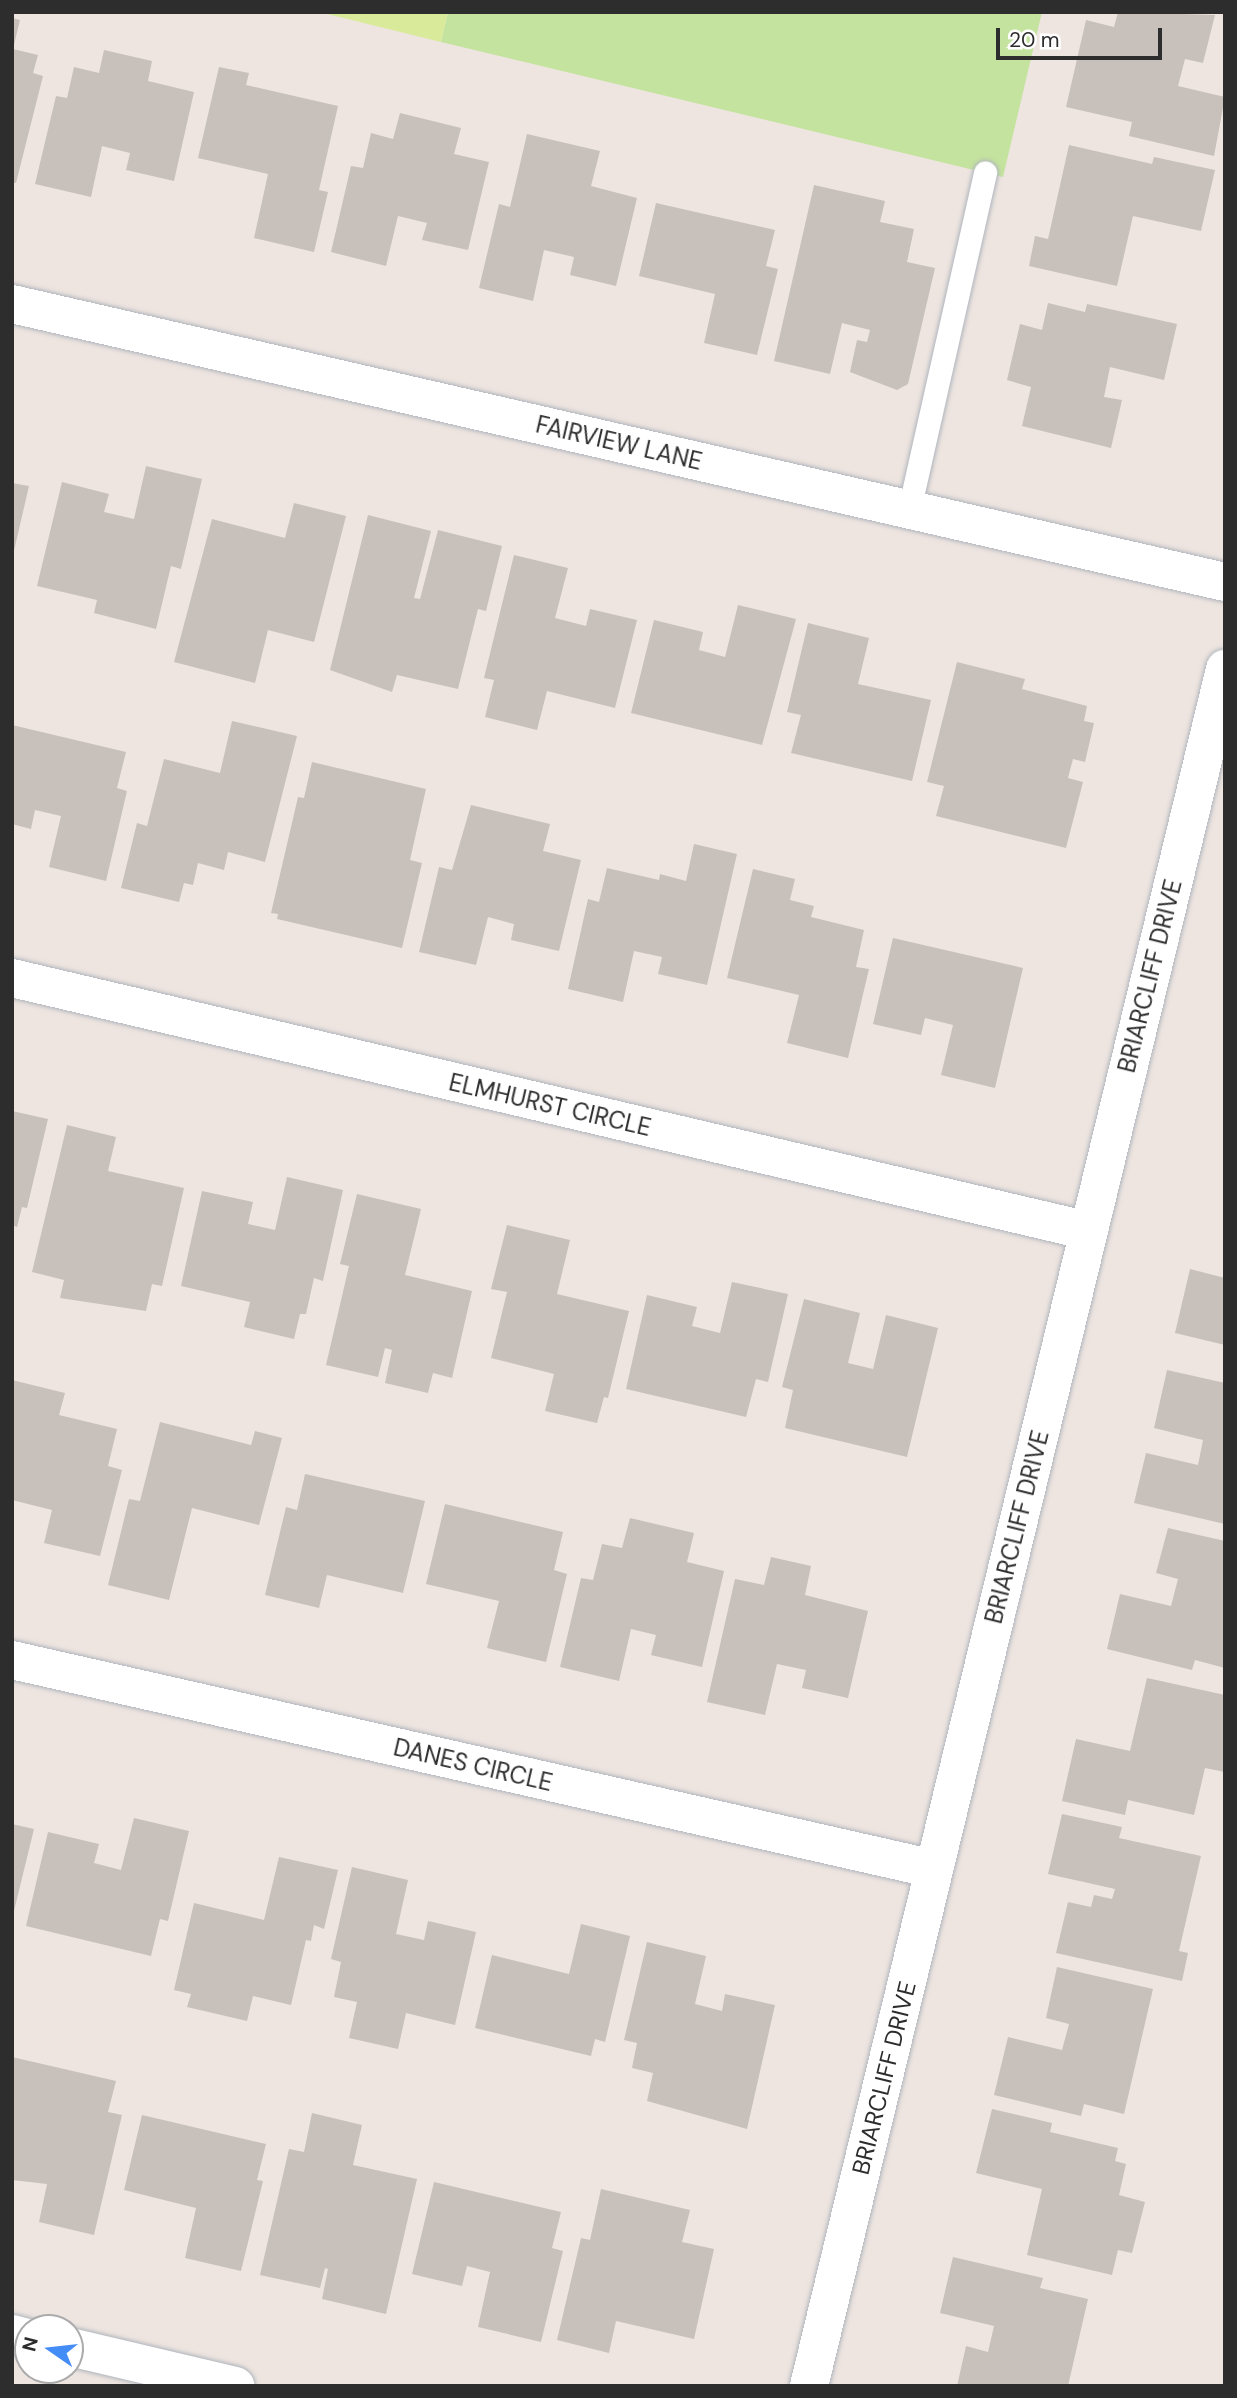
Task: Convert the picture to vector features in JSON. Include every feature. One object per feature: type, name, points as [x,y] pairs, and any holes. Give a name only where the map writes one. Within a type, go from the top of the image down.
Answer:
[{"type":"street","name":"FAIRVIEW LANE","points":[[12,304],[1225,582]]},
{"type":"street","name":"BRIARCLIFF DRIVE","points":[[809,2386],[1225,669]]},
{"type":"street","name":"ELMHURST CIRCLE","points":[[12,978],[1088,1231]]},
{"type":"street","name":"DANES CIRCLE","points":[[12,1660],[934,1869]]},
{"type":"street","points":[[84,2350],[235,2386]]},
{"type":"lane","points":[[909,509],[985,173]]},
{"type":"green space","points":[[319,12],[448,12],[441,42]]},
{"type":"green space","points":[[448,12],[1042,12],[1003,177],[441,42]]},
{"type":"building","points":[[1118,12],[1215,15],[1203,63],[1185,59],[1178,86],[1225,97],[1214,156],[1129,136],[1132,122],[1066,107],[1086,20],[1114,27]]},
{"type":"building","points":[[12,18],[20,20],[13,49],[38,55],[33,73],[43,76],[16,183],[12,182]]},
{"type":"building","points":[[104,50],[152,61],[148,81],[194,92],[174,181],[126,170],[130,153],[102,146],[91,197],[35,184],[56,96],[67,98],[74,67],[99,73]]},
{"type":"building","points":[[219,67],[249,73],[246,85],[338,106],[319,190],[328,192],[314,252],[254,238],[268,174],[198,158]]},
{"type":"building","points":[[400,113],[461,128],[454,154],[489,162],[468,250],[422,240],[427,223],[398,216],[386,266],[331,252],[351,166],[363,168],[371,133],[393,139]]},
{"type":"building","points":[[527,134],[600,151],[591,186],[637,198],[616,286],[570,275],[574,257],[544,250],[533,301],[479,288],[499,204],[510,207]]},
{"type":"building","points":[[1069,145],[1152,164],[1154,157],[1215,170],[1201,231],[1133,216],[1117,286],[1029,266],[1035,236],[1048,239]]},
{"type":"building","points":[[814,185],[885,201],[880,222],[914,229],[907,262],[935,268],[908,384],[897,390],[850,372],[857,340],[867,342],[870,330],[842,323],[830,374],[774,361]]},
{"type":"building","points":[[656,203],[775,230],[766,266],[778,269],[757,355],[704,343],[715,294],[639,276]]},
{"type":"building","points":[[1048,303],[1085,312],[1087,304],[1177,324],[1164,380],[1110,367],[1104,397],[1122,400],[1111,448],[1022,426],[1031,387],[1007,380],[1020,324],[1042,330]]},
{"type":"building","points":[[146,466],[202,479],[181,569],[171,566],[156,629],[94,613],[97,600],[37,586],[62,482],[109,494],[104,512],[134,519]]},
{"type":"building","points":[[12,483],[29,486],[13,555],[12,555]]},
{"type":"building","points":[[294,503],[346,516],[314,642],[268,630],[255,683],[174,662],[212,519],[285,538]]},
{"type":"building","points":[[368,515],[431,531],[414,598],[420,599],[438,530],[502,546],[486,611],[478,609],[458,689],[397,675],[392,692],[330,670]]},
{"type":"building","points":[[514,555],[568,568],[555,618],[586,626],[590,609],[637,620],[615,708],[547,691],[537,730],[485,717],[494,680],[484,678]]},
{"type":"building","points":[[738,605],[796,619],[762,745],[631,713],[654,620],[703,632],[699,650],[725,657]]},
{"type":"building","points":[[808,623],[869,638],[858,684],[931,700],[912,781],[791,753],[801,715],[787,712]]},
{"type":"building","points":[[957,662],[1025,679],[1022,689],[1087,706],[1084,721],[1094,723],[1085,762],[1073,759],[1068,778],[1083,782],[1066,848],[936,816],[944,786],[927,782]]},
{"type":"building","points":[[232,721],[297,736],[265,862],[228,852],[224,870],[198,863],[193,885],[184,883],[179,902],[121,888],[137,823],[147,826],[164,759],[220,773]]},
{"type":"building","points":[[12,725],[126,752],[117,788],[127,791],[106,881],[49,867],[61,816],[35,810],[31,829],[12,824]]},
{"type":"building","points":[[312,762],[426,789],[410,860],[422,863],[402,948],[277,919],[278,914],[271,913],[298,797],[304,798]]},
{"type":"building","points":[[471,805],[550,824],[543,851],[581,860],[559,951],[511,940],[514,924],[488,917],[476,965],[419,952],[439,867],[452,870]]},
{"type":"building","points":[[694,844],[737,854],[707,985],[658,974],[662,957],[634,951],[623,1002],[568,989],[588,899],[599,902],[607,868],[659,880],[660,874],[686,881]]},
{"type":"building","points":[[753,869],[795,879],[790,900],[814,906],[811,917],[864,930],[856,967],[869,969],[848,1058],[787,1043],[799,995],[727,978]]},
{"type":"building","points":[[893,938],[1023,968],[995,1088],[941,1075],[953,1025],[925,1018],[921,1035],[873,1024]]},
{"type":"building","points":[[12,1111],[48,1119],[27,1208],[22,1207],[17,1227],[12,1225]]},
{"type":"building","points":[[67,1125],[116,1137],[108,1171],[184,1188],[162,1286],[152,1284],[146,1311],[60,1298],[64,1280],[32,1272]]},
{"type":"building","points":[[287,1177],[343,1190],[323,1281],[314,1278],[306,1314],[300,1314],[294,1339],[244,1327],[250,1302],[181,1286],[202,1191],[253,1202],[248,1224],[275,1230]]},
{"type":"building","points":[[357,1194],[421,1209],[405,1275],[472,1291],[452,1378],[433,1373],[428,1393],[385,1383],[392,1350],[385,1348],[378,1377],[326,1365],[349,1266],[340,1264]]},
{"type":"building","points":[[507,1225],[570,1240],[557,1294],[629,1311],[608,1398],[604,1397],[597,1423],[545,1411],[554,1374],[491,1358],[507,1292],[491,1289]]},
{"type":"building","points":[[1190,1269],[1225,1278],[1225,1345],[1175,1333]]},
{"type":"building","points":[[732,1282],[788,1294],[768,1382],[756,1379],[746,1417],[626,1389],[647,1295],[697,1307],[692,1326],[720,1333]]},
{"type":"building","points":[[804,1299],[860,1313],[848,1363],[873,1369],[886,1315],[938,1328],[907,1457],[785,1428],[793,1390],[782,1387]]},
{"type":"building","points":[[1167,1370],[1225,1383],[1225,1524],[1134,1503],[1146,1453],[1198,1465],[1203,1440],[1154,1428]]},
{"type":"building","points":[[12,1380],[65,1393],[59,1415],[117,1429],[108,1466],[122,1470],[100,1556],[44,1543],[52,1510],[12,1500]]},
{"type":"building","points":[[160,1422],[251,1445],[255,1431],[282,1438],[259,1525],[192,1508],[169,1600],[108,1585],[129,1499],[140,1501]]},
{"type":"building","points":[[305,1474],[425,1501],[403,1593],[327,1575],[319,1608],[265,1595],[286,1507],[297,1510]]},
{"type":"building","points":[[445,1504],[563,1532],[554,1570],[567,1574],[546,1662],[487,1648],[499,1601],[426,1584]]},
{"type":"building","points":[[630,1518],[694,1533],[687,1562],[724,1571],[702,1667],[651,1655],[656,1635],[631,1629],[619,1681],[560,1667],[581,1578],[593,1580],[602,1544],[622,1548]]},
{"type":"building","points":[[1168,1528],[1225,1541],[1225,1668],[1195,1660],[1192,1670],[1107,1649],[1120,1594],[1171,1606],[1178,1579],[1156,1573]]},
{"type":"building","points":[[771,1557],[811,1566],[805,1595],[868,1611],[848,1698],[802,1688],[806,1670],[777,1664],[765,1715],[707,1702],[735,1579],[764,1585]]},
{"type":"building","points":[[1147,1678],[1225,1695],[1225,1772],[1205,1768],[1194,1815],[1128,1800],[1125,1815],[1062,1801],[1076,1739],[1130,1751]]},
{"type":"building","points":[[1062,1814],[1122,1827],[1119,1838],[1201,1856],[1179,1951],[1188,1953],[1182,1981],[1056,1953],[1068,1902],[1091,1907],[1094,1895],[1112,1899],[1115,1889],[1048,1874]]},
{"type":"building","points":[[134,1818],[189,1831],[168,1921],[160,1919],[151,1956],[26,1926],[48,1832],[99,1844],[94,1863],[121,1870]]},
{"type":"building","points":[[12,1824],[34,1829],[13,1915],[12,1915]]},
{"type":"building","points":[[279,1857],[338,1870],[324,1929],[314,1925],[311,1941],[306,1940],[291,2005],[253,1996],[247,2021],[187,2007],[191,1994],[174,1990],[194,1903],[264,1920]]},
{"type":"building","points":[[352,1867],[408,1880],[396,1934],[424,1940],[428,1921],[476,1932],[455,2025],[406,2013],[398,2049],[349,2038],[357,2002],[334,1997],[341,1962],[331,1959]]},
{"type":"building","points":[[581,1924],[630,1936],[605,2042],[595,2039],[591,2056],[475,2028],[492,1955],[569,1974]]},
{"type":"building","points":[[647,1942],[706,1956],[695,2004],[722,2011],[725,1994],[775,2005],[747,2129],[647,2101],[653,2073],[632,2068],[637,2043],[624,2040]]},
{"type":"building","points":[[1057,1967],[1153,1989],[1124,2114],[1084,2104],[1081,2116],[994,2095],[1008,2037],[1062,2050],[1069,2024],[1046,2018]]},
{"type":"building","points":[[12,2057],[116,2081],[108,2112],[122,2115],[94,2235],[39,2222],[47,2184],[12,2180]]},
{"type":"building","points":[[992,2109],[1052,2123],[1050,2132],[1118,2148],[1115,2161],[1126,2164],[1119,2195],[1145,2202],[1132,2253],[1118,2250],[1112,2275],[1027,2255],[1042,2189],[976,2173]]},
{"type":"building","points":[[312,2113],[362,2125],[353,2165],[417,2179],[386,2314],[322,2299],[328,2269],[325,2268],[320,2288],[260,2275],[289,2149],[304,2152]]},
{"type":"building","points":[[142,2115],[266,2144],[257,2180],[263,2181],[241,2271],[185,2258],[196,2208],[124,2190]]},
{"type":"building","points":[[434,2182],[561,2212],[552,2248],[563,2251],[541,2342],[478,2327],[490,2272],[467,2266],[462,2286],[412,2274]]},
{"type":"building","points":[[601,2189],[690,2210],[682,2242],[714,2249],[694,2339],[616,2321],[609,2353],[557,2340],[581,2238],[590,2240]]},
{"type":"building","points":[[953,2257],[1043,2278],[1040,2288],[1088,2299],[1068,2386],[957,2386],[966,2346],[988,2352],[994,2326],[940,2313]]}]
